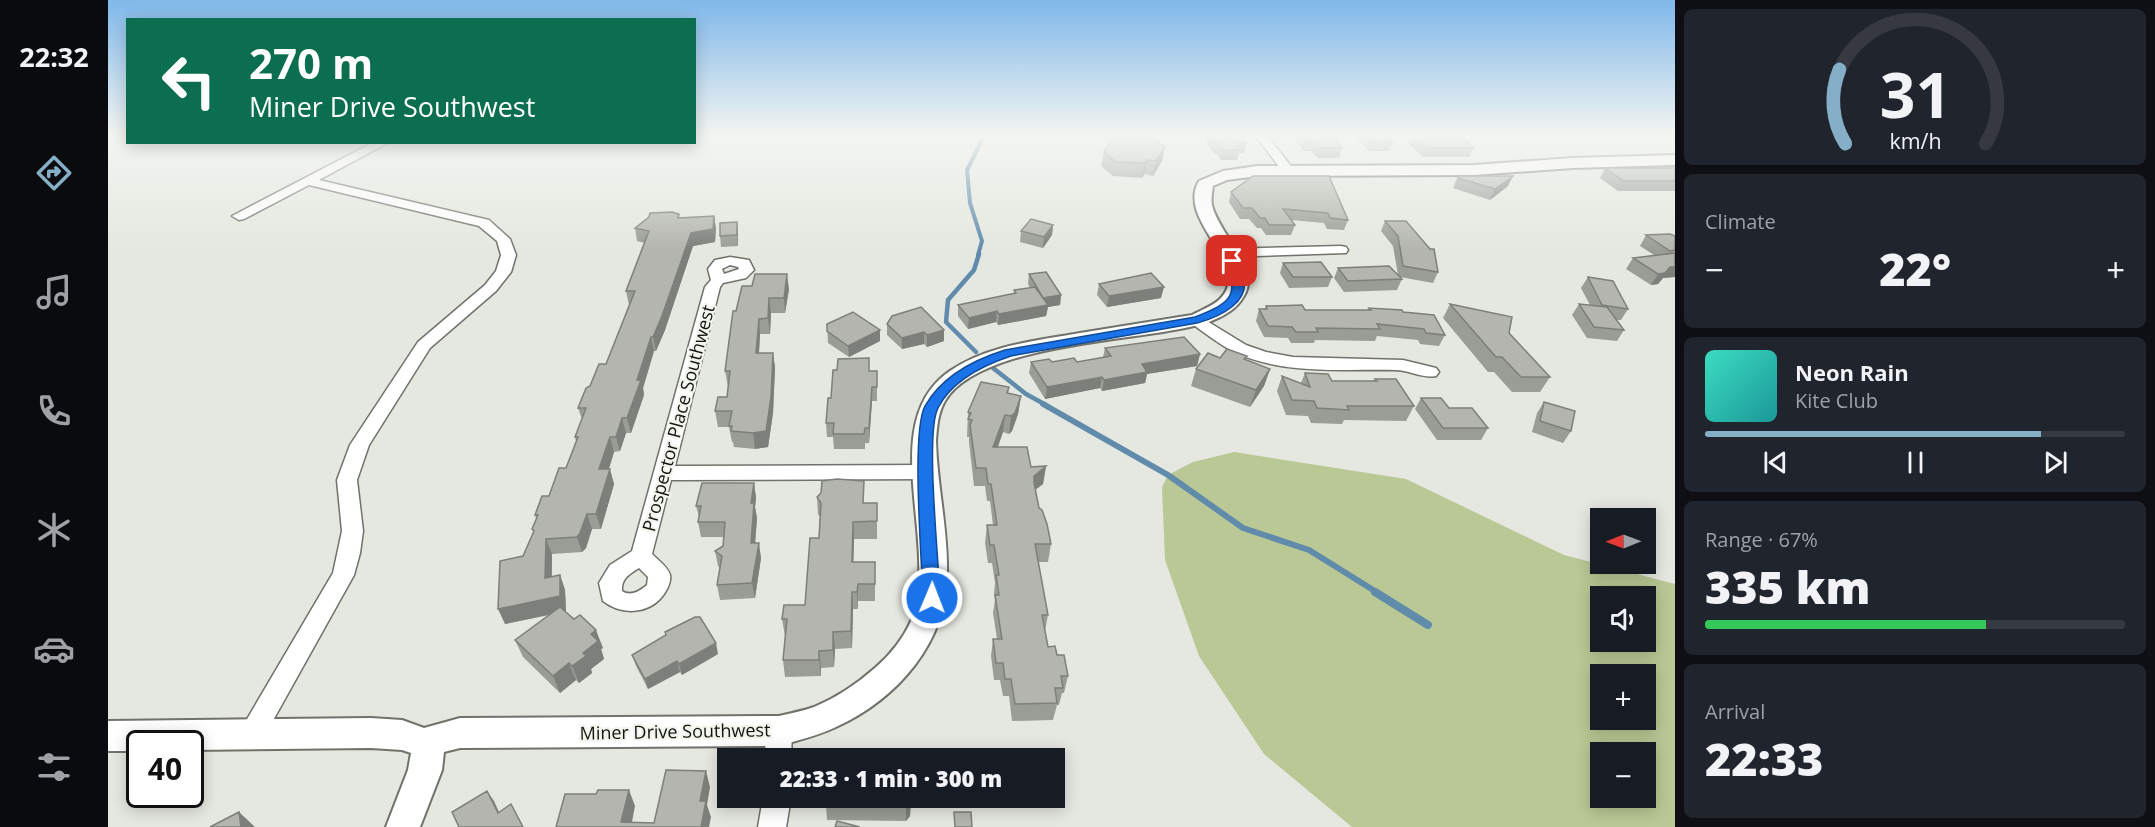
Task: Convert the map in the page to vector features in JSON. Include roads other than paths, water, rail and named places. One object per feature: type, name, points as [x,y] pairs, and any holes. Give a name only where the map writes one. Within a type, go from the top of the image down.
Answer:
[{"type":"street","points":[[239,216],[324,173]]},
{"type":"street","name":"Miner Drive Southwest","points":[[424,743],[460,733],[779,730],[825,717],[866,695],[897,668],[923,629],[932,598],[925,436],[930,408],[951,382],[974,366],[996,356],[1022,349],[1197,320],[1221,310],[1237,296],[1238,276],[1201,195],[1205,184],[1222,176],[1259,173]]},
{"type":"street","points":[[252,735],[343,575],[353,530],[347,502],[347,480],[359,447],[423,347],[442,326],[495,284],[505,269],[509,256],[506,241],[484,223],[307,181]]},
{"type":"street","points":[[1227,253],[1341,250]]},
{"type":"street","name":"Prospector Place Southwest","points":[[641,556],[713,287],[718,280]]},
{"type":"street","points":[[1197,320],[1240,348],[1262,356],[1293,362],[1403,365],[1430,372]]},
{"type":"street","points":[[664,473],[926,472]]},
{"type":"street","points":[[778,748],[779,730]]},
{"type":"street","points":[[108,736],[371,733],[402,735],[424,743],[428,752],[425,770],[404,827]]},
{"type":"street","points":[[772,827],[775,808]]},
{"type":"waterway","points":[[967,173],[970,203],[982,241],[978,255]]},
{"type":"waterway","points":[[976,352],[946,322],[948,300],[974,270],[979,254]]},
{"type":"waterway","points":[[993,368],[1026,394],[1046,405]]},
{"type":"waterway","points":[[1043,404],[1168,475],[1243,528],[1309,550],[1378,593]]},
{"type":"waterway","points":[[1375,592],[1428,625]]}]
